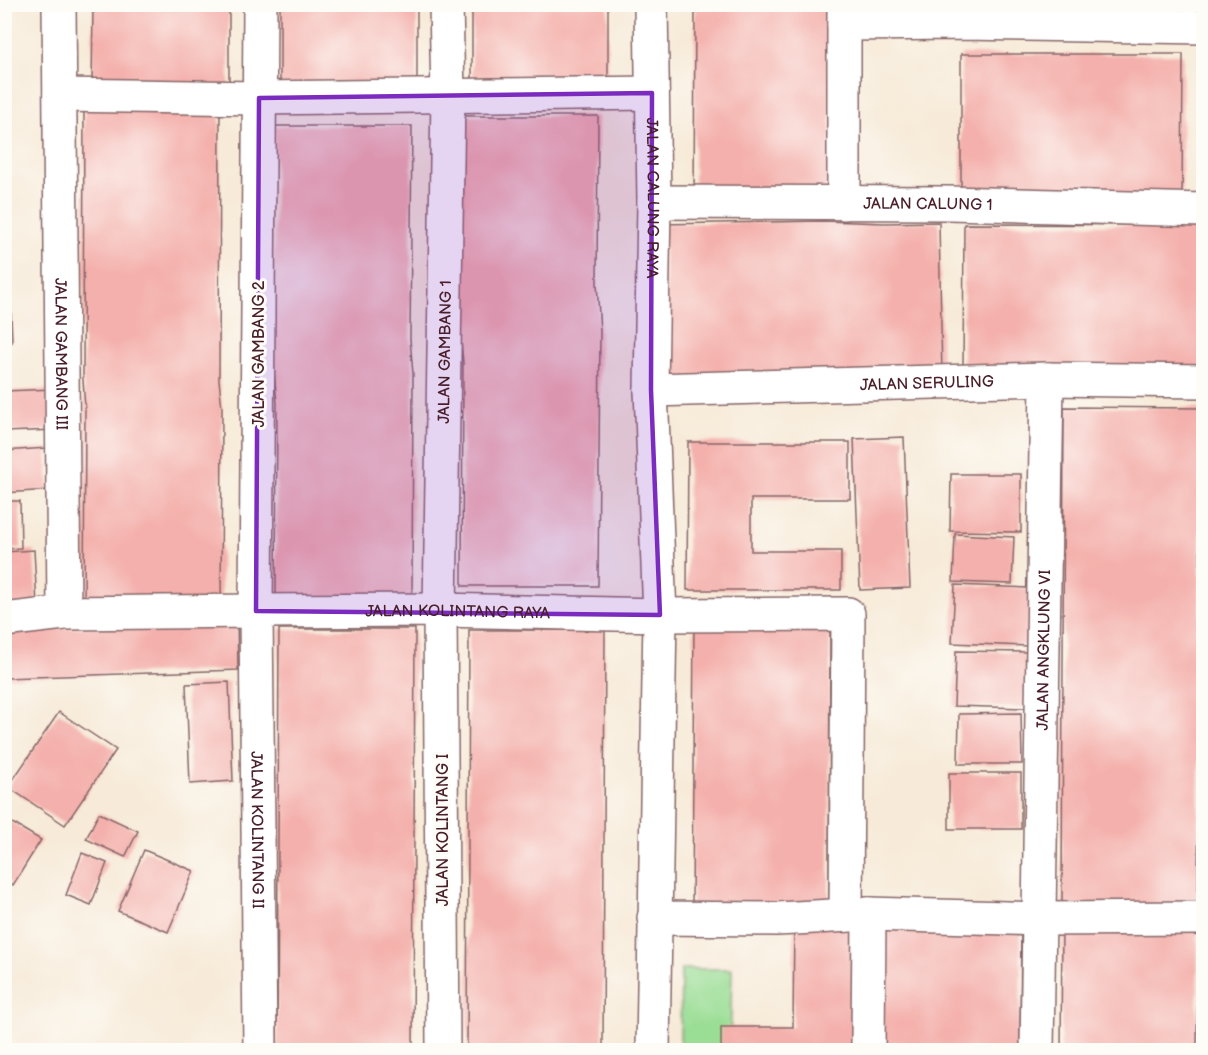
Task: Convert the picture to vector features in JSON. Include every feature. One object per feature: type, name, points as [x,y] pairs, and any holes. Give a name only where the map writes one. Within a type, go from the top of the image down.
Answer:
[{"type":"street","name":"JALAN GAMBANG III","points":[[59,4],[64,613]]},
{"type":"street","name":"JALAN GAMBANG 2","points":[[256,611],[260,4]]},
{"type":"street","name":"JALAN GAMBANG 1","points":[[440,610],[448,96],[446,4]]},
{"type":"street","name":"JALAN CALUNG RAYA","points":[[651,4],[654,202],[651,390],[660,615],[653,1050]]},
{"type":"street","points":[[844,203],[844,14],[950,23],[1203,27]]},
{"type":"street","points":[[60,95],[259,98],[652,93]]},
{"type":"street","name":"JALAN CALUNG 1","points":[[654,202],[948,203],[1203,210]]},
{"type":"street","name":"JALAN SERULING","points":[[651,390],[1047,379],[1203,381]]},
{"type":"street","name":"JALAN ANGKLUNG VI","points":[[1037,1050],[1047,379]]},
{"type":"street","name":"JALAN KOLINTANG RAYA","points":[[4,620],[64,613],[256,611],[440,610],[660,615],[848,614],[857,914]]},
{"type":"street","name":"JALAN KOLINTANG I","points":[[440,610],[443,1050]]},
{"type":"street","name":"JALAN KOLINTANG II","points":[[256,611],[260,1050]]},
{"type":"street","points":[[857,914],[868,1050]]},
{"type":"street","points":[[654,918],[777,919],[857,914],[1040,919],[1203,918]]},
{"type":"highlighted area","points":[[652,93],[651,390],[660,615],[256,611],[259,98]]},
{"type":"green space","points":[[681,969],[732,969],[730,1049],[680,1048]]},
{"type":"building","points":[[93,4],[229,4],[229,91],[92,91]]},
{"type":"building","points":[[280,4],[417,4],[417,85],[280,85]]},
{"type":"building","points":[[472,4],[608,4],[608,86],[472,85]]},
{"type":"building","points":[[695,4],[831,4],[830,202],[694,202]]},
{"type":"building","points":[[958,4],[1203,4],[1203,13],[958,19]]},
{"type":"building","points":[[961,54],[1183,54],[1182,199],[961,199]]},
{"type":"building","points":[[84,106],[220,106],[221,610],[84,610]]},
{"type":"building","points":[[462,116],[598,116],[597,283],[600,331],[598,586],[462,586],[463,363],[460,328]]},
{"type":"building","points":[[275,126],[412,126],[410,339],[413,374],[412,597],[276,596]]},
{"type":"building","points":[[823,221],[939,222],[942,378],[668,384],[663,224]]},
{"type":"building","points":[[964,224],[1203,225],[1203,370],[963,369]]},
{"type":"building","points":[[4,287],[10,287],[12,342],[4,343]]},
{"type":"building","points":[[54,389],[56,430],[4,432],[4,391]]},
{"type":"building","points":[[1064,407],[1201,408],[1198,906],[1062,906]]},
{"type":"building","points":[[904,437],[910,588],[860,590],[854,439]]},
{"type":"building","points":[[688,442],[850,442],[850,499],[751,499],[751,551],[841,551],[841,590],[687,590]]},
{"type":"building","points":[[47,448],[49,490],[4,493],[4,451]]},
{"type":"building","points":[[951,474],[1021,474],[1021,532],[950,531]]},
{"type":"building","points":[[4,501],[20,501],[21,548],[4,549]]},
{"type":"building","points":[[955,534],[1014,537],[1012,584],[953,582]]},
{"type":"building","points":[[34,550],[37,605],[4,607],[4,552]]},
{"type":"building","points":[[955,585],[1030,588],[1028,646],[952,643]]},
{"type":"building","points":[[694,621],[830,621],[829,910],[692,910]]},
{"type":"building","points":[[237,622],[238,670],[4,678],[4,630]]},
{"type":"building","points":[[279,629],[415,629],[413,1050],[277,1050]]},
{"type":"building","points":[[469,630],[605,630],[603,1050],[467,1050]]},
{"type":"building","points":[[956,651],[1029,652],[1027,708],[954,706]]},
{"type":"building","points":[[229,682],[233,781],[190,784],[186,684]]},
{"type":"building","points":[[59,712],[116,750],[65,825],[8,787]]},
{"type":"building","points":[[1021,713],[1022,764],[958,764],[959,714]]},
{"type":"building","points":[[949,773],[1021,773],[1021,829],[949,829]]},
{"type":"building","points":[[99,813],[138,831],[125,857],[86,839]]},
{"type":"building","points":[[4,818],[41,840],[13,885],[4,879]]},
{"type":"building","points":[[144,850],[194,871],[168,932],[118,911]]},
{"type":"building","points":[[82,853],[107,863],[91,905],[66,895]]},
{"type":"building","points":[[794,921],[858,921],[857,1050],[721,1050],[721,1027],[793,1027]]},
{"type":"building","points":[[884,921],[1021,921],[1020,1050],[883,1050]]},
{"type":"building","points":[[1062,923],[1198,923],[1197,1050],[1061,1050]]}]
